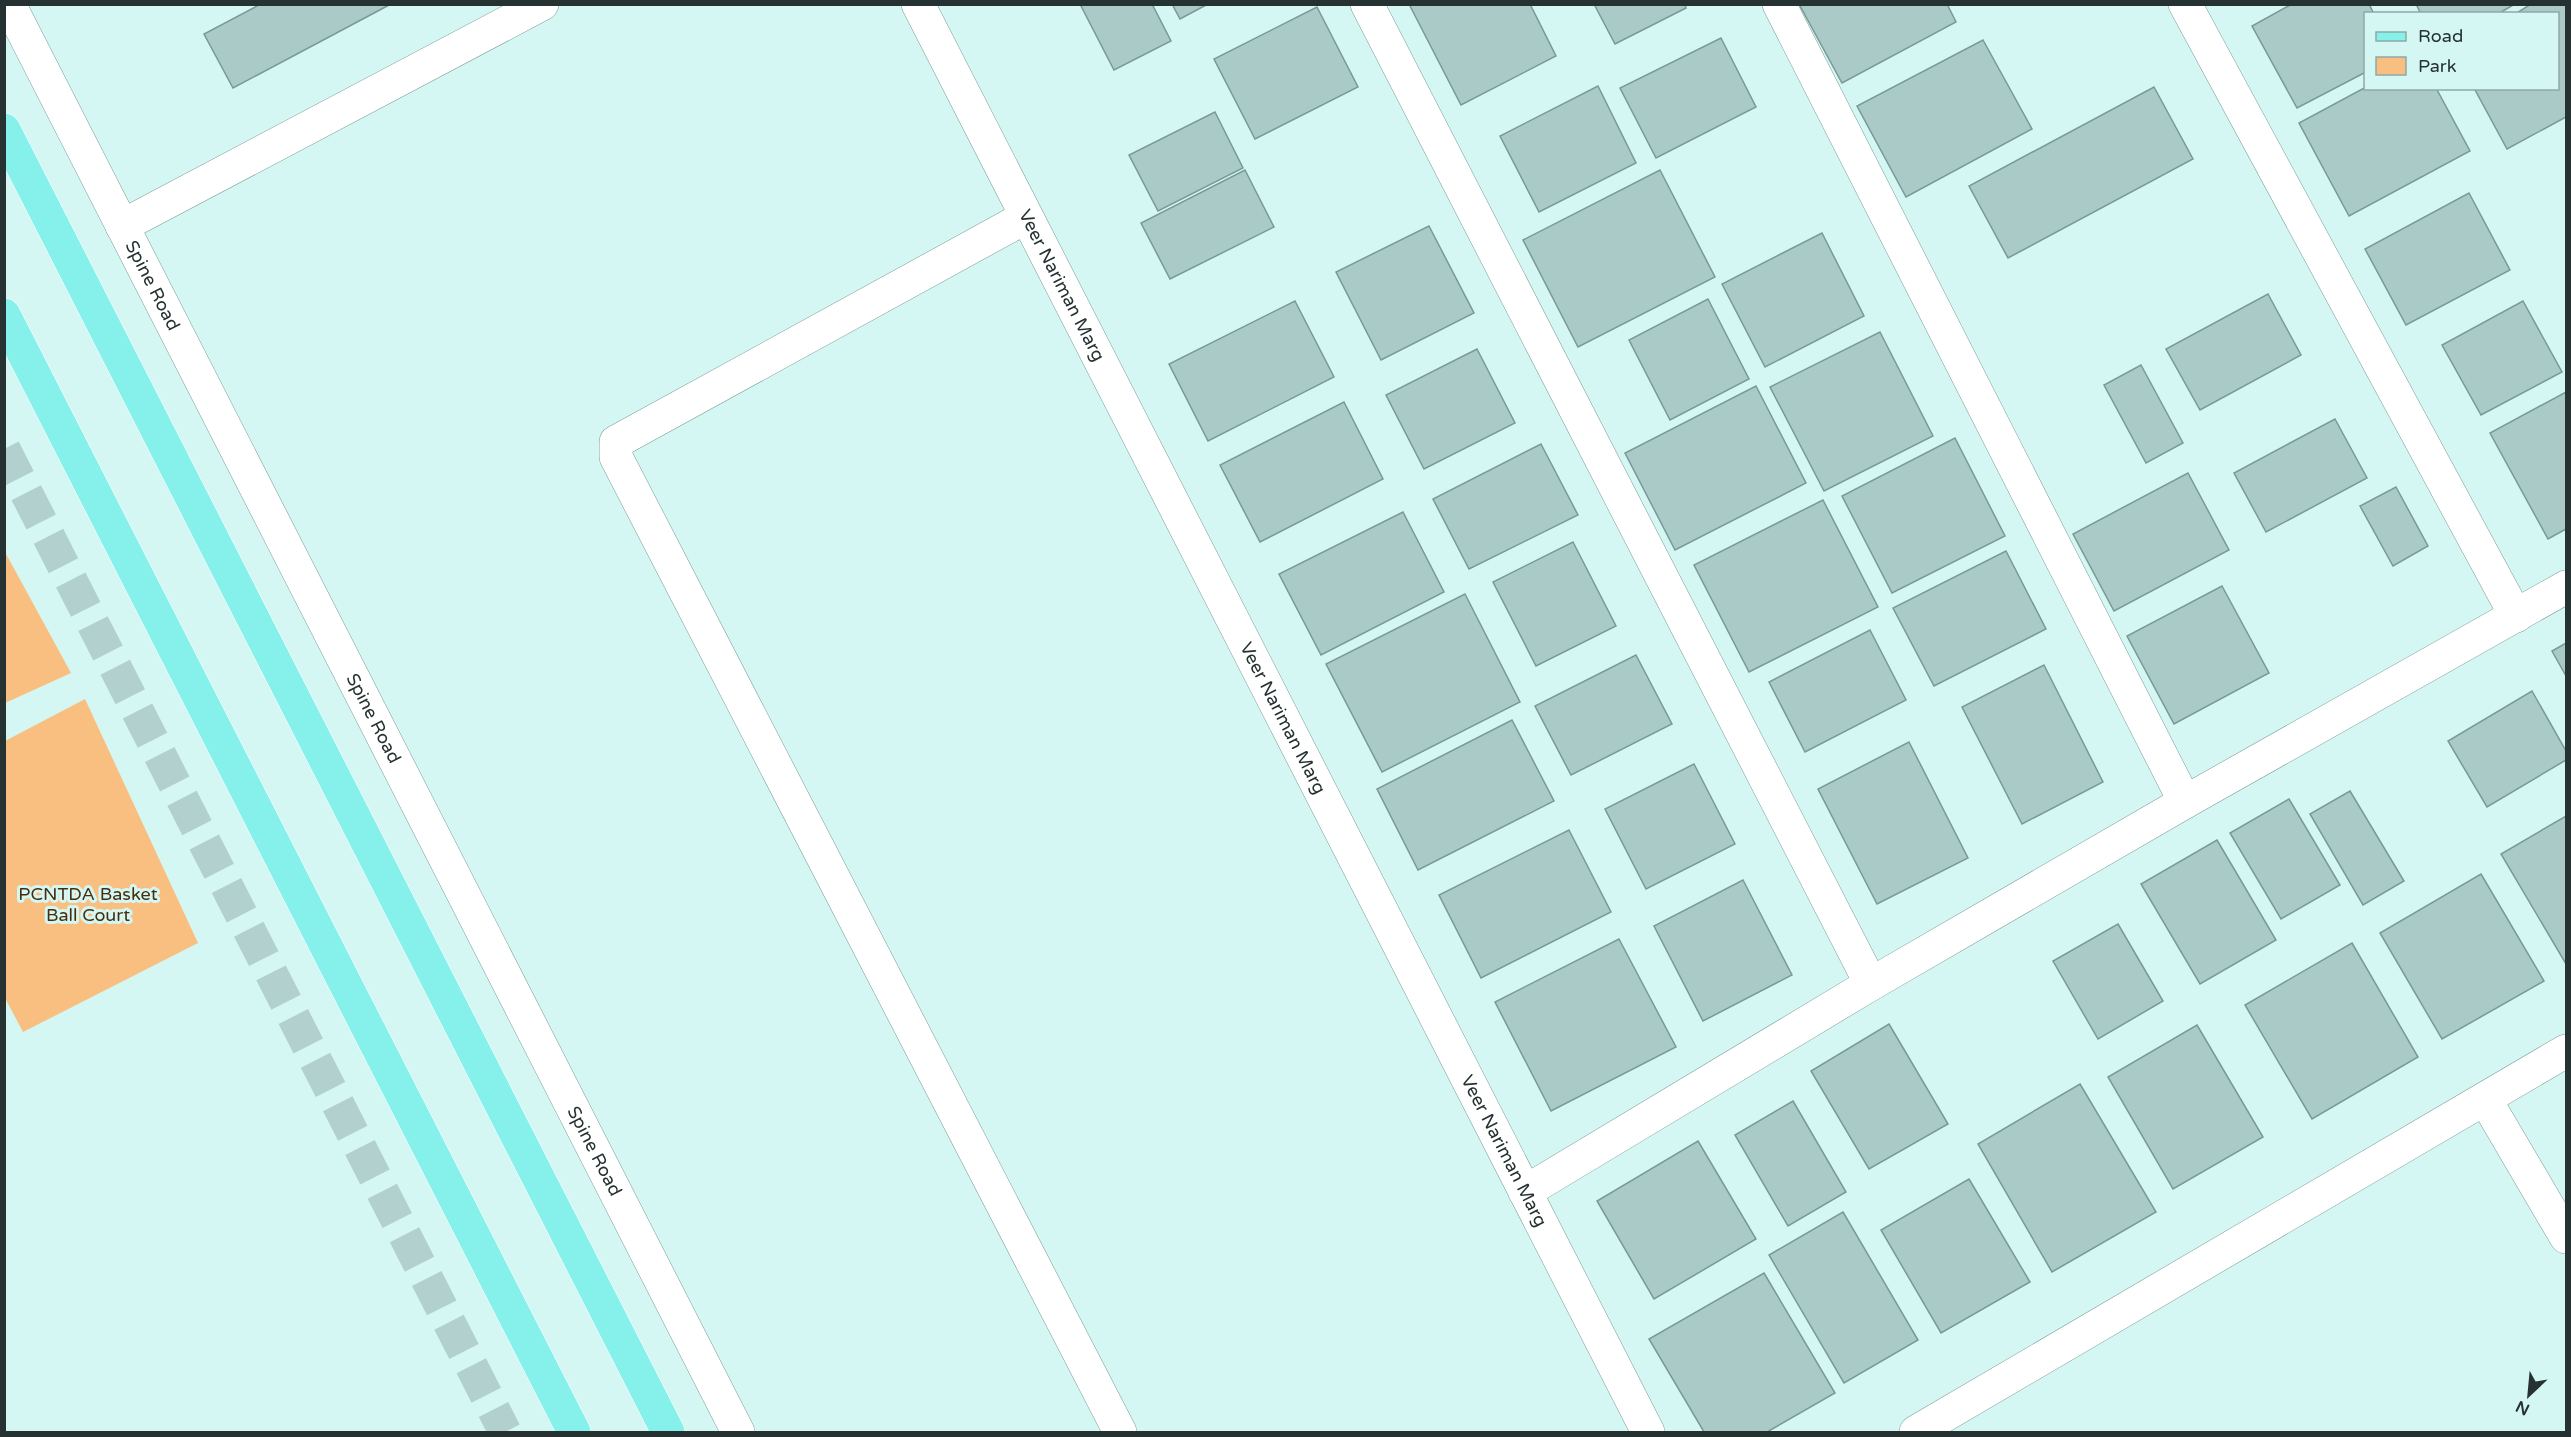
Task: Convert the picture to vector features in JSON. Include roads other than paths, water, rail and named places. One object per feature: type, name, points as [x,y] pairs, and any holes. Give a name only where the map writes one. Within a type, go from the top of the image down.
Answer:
[{"type":"main road","points":[[4,130],[668,1432]]},
{"type":"main road","points":[[4,315],[574,1432]]},
{"type":"street","name":"Spine Road","points":[[9,4],[738,1432]]},
{"type":"street","points":[[122,226],[542,4]]},
{"type":"street","name":"Veer Nariman Marg","points":[[918,4],[1648,1432]]},
{"type":"street","points":[[1367,4],[1871,984]]},
{"type":"street","points":[[1779,4],[2185,802]]},
{"type":"street","points":[[2185,4],[2516,616]]},
{"type":"street","points":[[1026,217],[616,442],[616,457],[1120,1432]]},
{"type":"street","points":[[1525,1192],[1871,984],[2185,802],[2566,587]]},
{"type":"street","points":[[1916,1432],[2566,1051]]},
{"type":"street","points":[[2485,1099],[2566,1238]]},
{"type":"tunnel","points":[[4,449],[505,1432]]},
{"type":"park label","name":"PCNTDA Basket Ball Court","points":[[88,904]]}]
